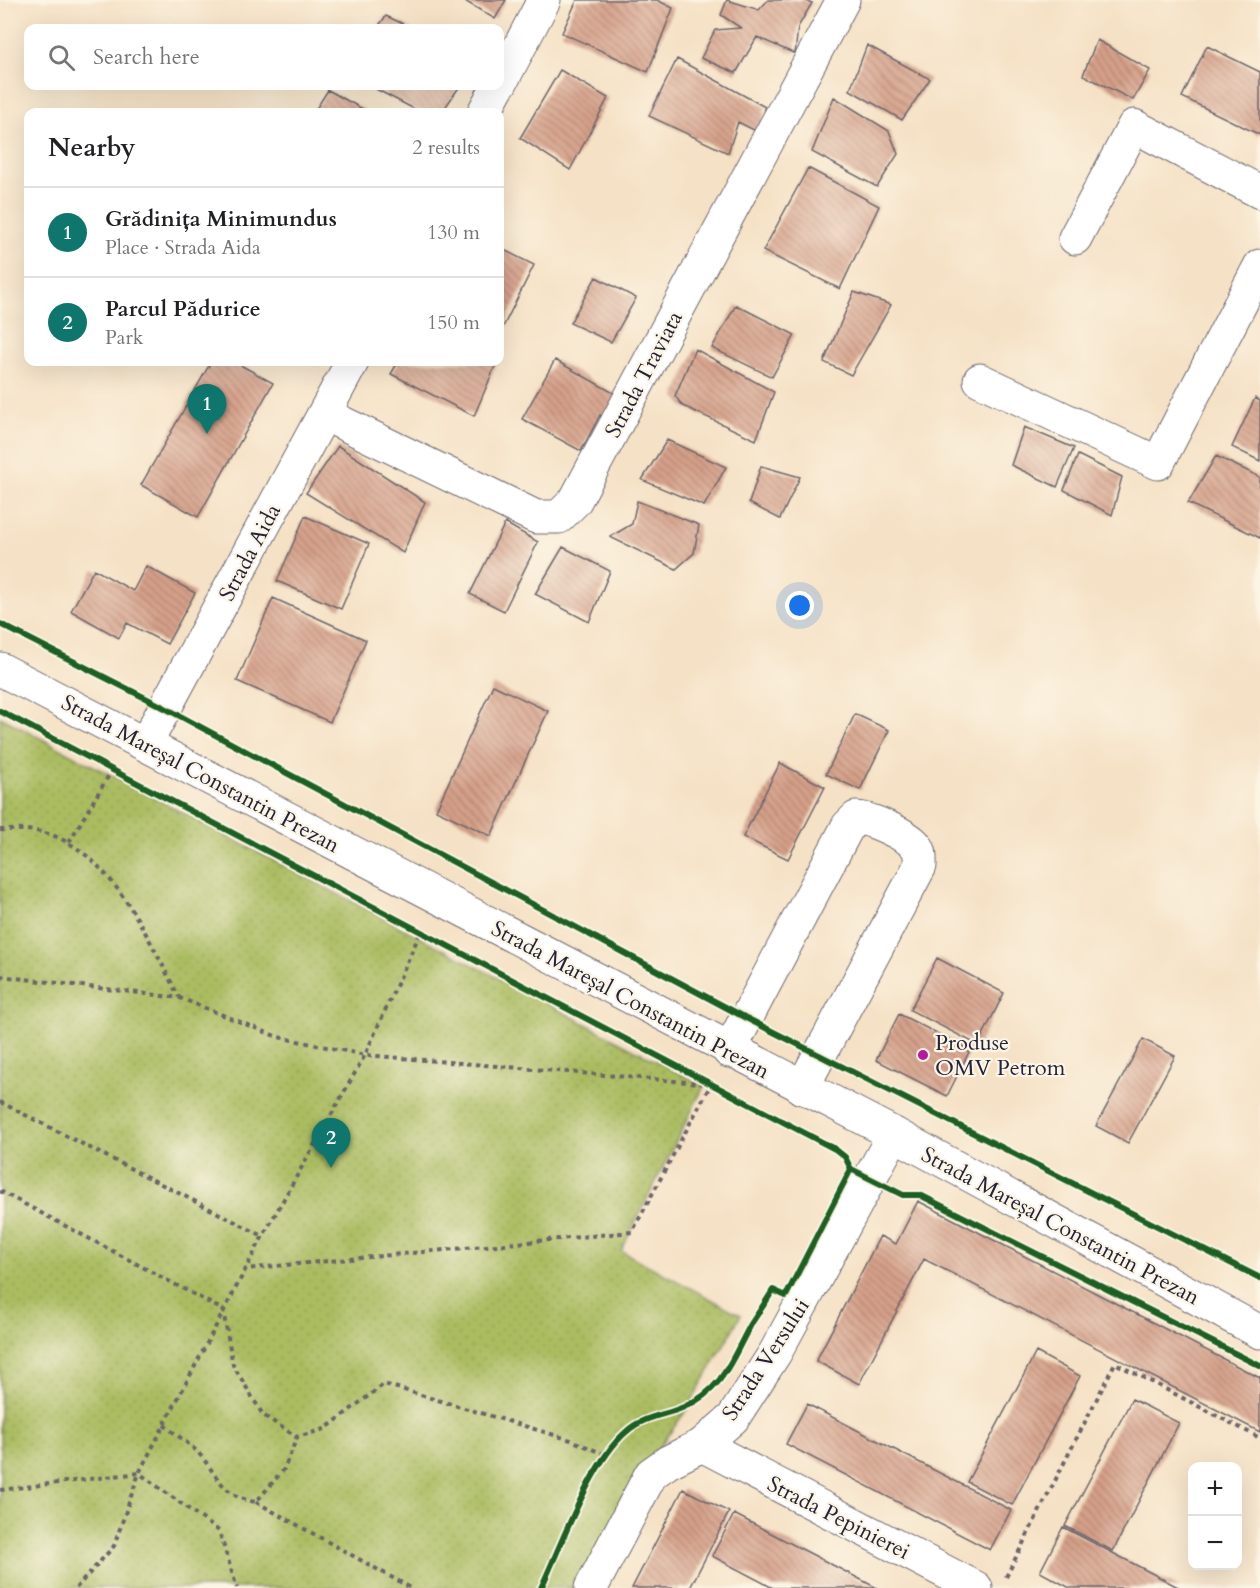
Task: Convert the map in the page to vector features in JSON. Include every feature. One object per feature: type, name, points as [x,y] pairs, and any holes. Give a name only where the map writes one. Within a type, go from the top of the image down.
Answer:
[{"type":"street","points":[[504,76],[544,0]]},
{"type":"street","name":"Strada Traviata","points":[[324,414],[536,517],[559,517],[575,501],[843,0]]},
{"type":"street","points":[[486,108],[496,90]]},
{"type":"street","points":[[1075,238],[1134,126],[1260,192]]},
{"type":"street","points":[[980,380],[1158,463],[1260,266]]},
{"type":"street","name":"Strada Aida","points":[[146,743],[350,366]]},
{"type":"street","name":"Strada Mareșal Constantin Prezan","points":[[0,669],[146,743],[729,1051],[894,1134],[1260,1332]]},
{"type":"street","points":[[729,1051],[848,826],[856,818],[867,818],[913,842],[919,849],[920,866],[802,1088]]},
{"type":"street","name":"Strada Versului","points":[[591,1588],[646,1480],[668,1462],[702,1446],[733,1418],[775,1353],[894,1134]]},
{"type":"street","name":"Strada Pepinierei","points":[[702,1446],[976,1588]]},
{"type":"path","points":[[69,842],[112,770]]},
{"type":"path","points":[[0,830],[41,831],[69,842],[113,881],[180,998]]},
{"type":"path","points":[[76,1588],[114,1546],[139,1473],[245,1269],[365,1055],[421,932]]},
{"type":"path","points":[[0,976],[180,998],[278,1037],[365,1055],[711,1084],[632,1232],[245,1269]]},
{"type":"path","points":[[0,1102],[263,1236]]},
{"type":"path","points":[[0,1191],[223,1310]]},
{"type":"path","points":[[223,1310],[233,1365],[263,1414],[297,1437]]},
{"type":"path","points":[[1001,1588],[1115,1363],[1260,1438]]},
{"type":"path","points":[[297,1437],[325,1429],[384,1384],[560,1437],[606,1455]]},
{"type":"path","points":[[164,1425],[200,1455],[215,1479],[240,1500],[256,1502],[411,1588]]},
{"type":"path","points":[[256,1502],[284,1469],[297,1437]]},
{"type":"path","points":[[0,1490],[139,1473],[219,1531],[237,1588]]},
{"type":"green space","points":[[0,717],[704,1086],[621,1251],[741,1315],[687,1409],[647,1465],[583,1588],[0,1588]]},
{"type":"building","points":[[463,0],[506,0],[495,19]]},
{"type":"building","points":[[577,0],[657,0],[673,8],[648,72],[562,33]]},
{"type":"building","points":[[727,0],[759,10],[768,0],[803,0],[812,3],[798,27],[795,54],[757,37],[736,73],[701,58],[715,30],[741,28],[721,15]]},
{"type":"building","points":[[386,16],[403,24],[380,24]]},
{"type":"building","points":[[1097,40],[1150,70],[1133,100],[1083,75]]},
{"type":"building","points":[[867,45],[930,79],[902,120],[850,90]]},
{"type":"building","points":[[1207,46],[1260,72],[1260,135],[1182,97]]},
{"type":"building","points":[[677,59],[765,107],[762,134],[738,122],[728,153],[649,116]]},
{"type":"building","points":[[560,70],[608,98],[570,170],[520,138]]},
{"type":"building","points":[[328,90],[361,108],[317,108]]},
{"type":"building","points":[[378,90],[457,90],[445,108],[412,108]]},
{"type":"building","points":[[834,97],[889,131],[898,154],[877,187],[812,152]]},
{"type":"building","points":[[808,168],[879,206],[840,289],[763,251]]},
{"type":"building","points":[[504,250],[534,265],[504,325]]},
{"type":"building","points":[[596,277],[636,298],[611,342],[570,323]]},
{"type":"building","points":[[854,292],[891,305],[851,375],[824,362]]},
{"type":"building","points":[[736,305],[795,335],[772,377],[712,348]]},
{"type":"building","points":[[695,349],[774,392],[756,440],[683,406],[675,396]]},
{"type":"building","points":[[555,360],[619,396],[608,419],[600,415],[581,451],[522,419]]},
{"type":"building","points":[[209,366],[242,366],[273,383],[198,517],[141,485]]},
{"type":"building","points":[[396,366],[495,366],[474,416],[391,374]]},
{"type":"building","points":[[1255,398],[1260,401],[1260,461],[1232,447]]},
{"type":"building","points":[[1024,427],[1074,448],[1057,487],[1011,465]]},
{"type":"building","points":[[667,440],[726,467],[704,506],[642,480]]},
{"type":"building","points":[[338,446],[425,502],[403,553],[306,493]]},
{"type":"building","points":[[1078,455],[1122,477],[1112,515],[1064,490]]},
{"type":"building","points":[[1216,456],[1260,477],[1260,538],[1188,503]]},
{"type":"building","points":[[761,466],[800,477],[780,519],[749,503]]},
{"type":"building","points":[[637,501],[699,525],[694,553],[676,569],[610,537],[632,524]]},
{"type":"building","points":[[305,516],[369,544],[341,609],[277,581]]},
{"type":"building","points":[[505,523],[538,542],[504,611],[470,594]]},
{"type":"building","points":[[563,547],[610,571],[589,622],[535,594]]},
{"type":"building","points":[[146,566],[195,593],[167,644],[127,623],[119,638],[71,611],[94,569],[133,591]]},
{"type":"building","points":[[273,598],[366,640],[330,722],[237,681]]},
{"type":"building","points":[[493,685],[548,711],[491,836],[436,810]]},
{"type":"building","points":[[855,714],[889,730],[860,790],[826,774]]},
{"type":"building","points":[[780,763],[825,787],[788,859],[743,837]]},
{"type":"building","points":[[937,958],[1004,993],[978,1045],[910,1010]]},
{"type":"building","name":"Produse OMV Petrom","points":[[899,1014],[970,1050],[947,1096],[876,1060]]},
{"type":"building","points":[[1143,1039],[1175,1056],[1128,1143],[1096,1126]]},
{"type":"building","points":[[918,1201],[1260,1378],[1260,1432],[924,1259],[859,1384],[816,1361],[880,1236],[896,1244]]},
{"type":"building","points":[[1036,1352],[1080,1376],[1012,1505],[967,1482]]},
{"type":"building","points":[[1132,1399],[1179,1423],[1113,1551],[1065,1526]]},
{"type":"building","points":[[807,1404],[1011,1510],[990,1550],[786,1444]]},
{"type":"building","points":[[683,1489],[729,1512],[690,1588],[632,1588]]},
{"type":"building","points":[[734,1514],[877,1588],[773,1588],[712,1556]]},
{"type":"building","points":[[1063,1527],[1180,1588],[1070,1588],[1040,1572]]},
{"type":"cycle path","points":[[0,624],[165,708],[746,1018],[1260,1278]]},
{"type":"cycle path","points":[[0,711],[835,1149],[845,1157],[851,1169],[903,1195],[920,1195],[1260,1366]]},
{"type":"cycle path","points":[[541,1588],[600,1463],[613,1446],[633,1427],[647,1419],[698,1400],[718,1382],[773,1290],[786,1296],[851,1169]]},
{"type":"place","name":"Grădinița Minimundus","points":[[207,434]]},
{"type":"place","name":"Produse OMV Petrom","points":[[923,1055]]},
{"type":"place","name":"Parcul Pădurice","points":[[331,1168]]}]
